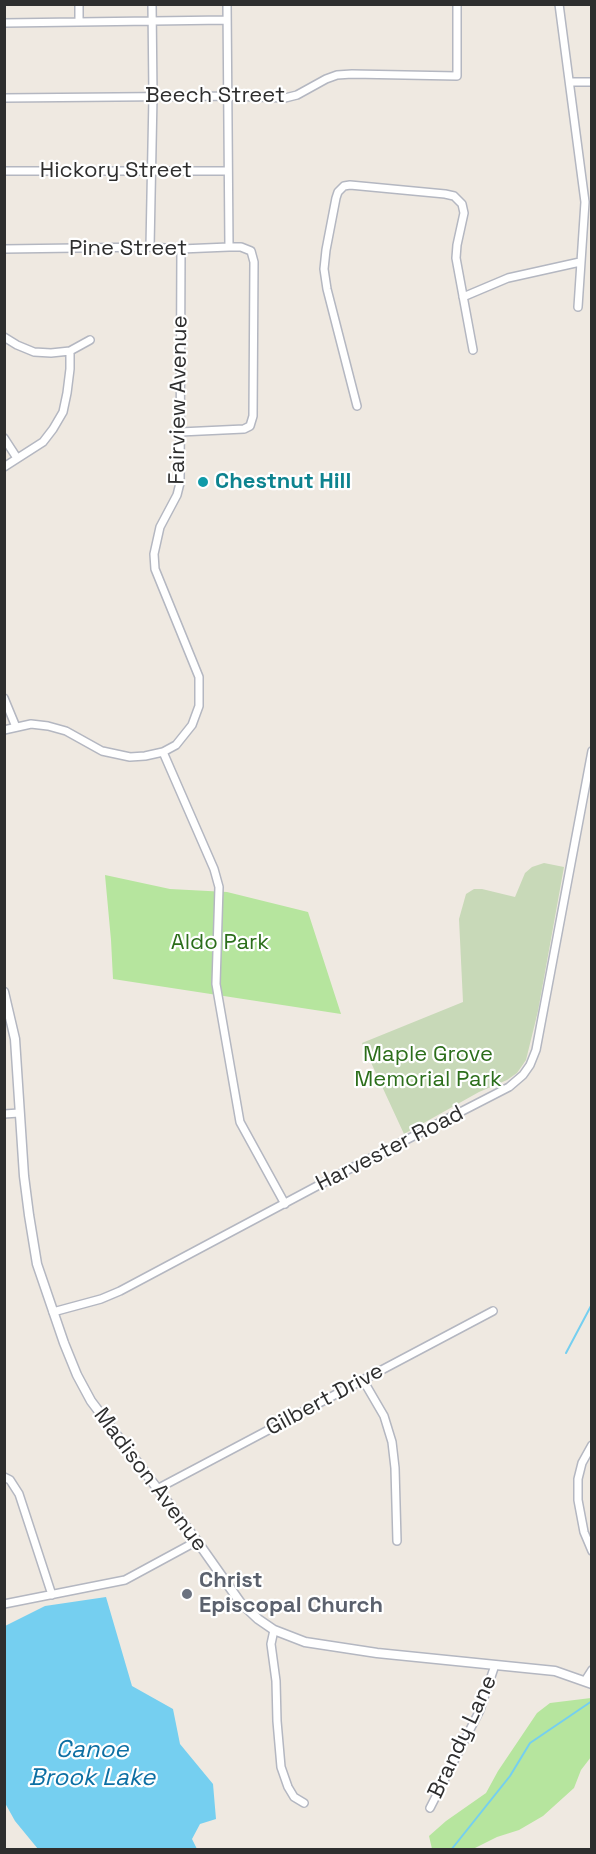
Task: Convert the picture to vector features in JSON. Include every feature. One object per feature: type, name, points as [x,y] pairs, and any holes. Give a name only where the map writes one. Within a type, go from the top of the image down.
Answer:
[{"type":"street","points":[[79,4],[79,21]]},
{"type":"street","points":[[150,247],[152,4]]},
{"type":"street","points":[[227,4],[229,247]]},
{"type":"street","name":"Beech Street","points":[[4,98],[229,96],[285,98],[297,95],[337,75],[457,76],[457,4]]},
{"type":"street","points":[[559,4],[588,203],[580,262],[578,307]]},
{"type":"street","points":[[4,22],[227,20]]},
{"type":"street","points":[[570,82],[591,82]]},
{"type":"street","name":"Hickory Street","points":[[4,171],[227,171]]},
{"type":"street","points":[[357,406],[327,290],[324,269],[338,192],[344,186],[454,196],[462,204],[464,208],[456,252],[473,350]]},
{"type":"street","name":"Pine Street","points":[[4,249],[241,247],[251,251],[254,262],[253,416],[250,426],[244,429],[180,432]]},
{"type":"street","name":"Fairview Avenue","points":[[163,752],[176,745],[192,725],[199,706],[200,693],[199,676],[160,586],[154,554],[160,527],[177,495],[180,483],[181,249]]},
{"type":"street","points":[[463,297],[508,278],[580,262]]},
{"type":"street","points":[[4,337],[34,352],[51,353],[70,351],[90,340]]},
{"type":"street","points":[[4,467],[43,442],[63,412],[68,393],[70,351]]},
{"type":"street","points":[[4,438],[17,458]]},
{"type":"street","points":[[4,698],[16,727]]},
{"type":"street","points":[[4,730],[31,724],[48,726],[66,730],[102,751],[130,757],[163,752],[214,869],[219,887],[216,984],[240,1122],[285,1204]]},
{"type":"street","name":"Harvester Road","points":[[53,1312],[101,1299],[120,1291],[509,1087],[523,1075],[536,1050],[591,752]]},
{"type":"street","name":"Madison Avenue","points":[[4,992],[15,1040],[24,1176],[37,1264],[77,1375],[91,1401],[240,1602],[274,1630],[305,1642],[555,1671],[588,1682]]},
{"type":"street","points":[[4,1114],[20,1113]]},
{"type":"street","name":"Gilbert Drive","points":[[158,1489],[493,1311]]},
{"type":"street","points":[[363,1380],[384,1416],[392,1442],[397,1541]]},
{"type":"street","points":[[591,1445],[582,1463],[578,1479],[578,1500],[584,1532],[591,1551]]},
{"type":"street","points":[[4,1477],[10,1480],[19,1494],[52,1595]]},
{"type":"street","points":[[4,1604],[125,1580],[197,1541]]},
{"type":"street","points":[[274,1630],[271,1644],[276,1681],[281,1767],[294,1797],[304,1803]]},
{"type":"street","name":"Brandy Lane","points":[[430,1808],[480,1710],[495,1665]]},
{"type":"street","points":[[588,1682],[591,1670]]},
{"type":"green space","name":"Maple Grove Memorial Park","points":[[544,863],[564,867],[538,1011],[526,1060],[517,1073],[507,1080],[479,1092],[404,1134],[362,1043],[463,1002],[459,919],[466,894],[474,889],[482,889],[515,897],[525,873],[532,867]]},
{"type":"green space","name":"Aldo Park","points":[[105,875],[170,889],[227,892],[308,912],[341,1014],[113,979]]},
{"type":"green space","points":[[591,1698],[591,1757],[581,1770],[574,1788],[543,1816],[519,1830],[497,1837],[473,1849],[432,1849],[429,1836],[486,1793],[537,1713],[550,1703]]},
{"type":"water","name":"Canoe Brook Lake","points":[[106,1597],[132,1686],[173,1709],[180,1744],[213,1784],[216,1819],[200,1824],[192,1839],[197,1849],[38,1849],[15,1821],[5,1803],[5,1626],[45,1606]]},
{"type":"waterway","points":[[566,1353],[592,1304]]},
{"type":"waterway","points":[[451,1850],[510,1776],[530,1743],[592,1701]]},
{"type":"place","name":"Chestnut Hill","points":[[203,482]]},
{"type":"place","name":"Christ Episcopal Church","points":[[187,1594]]}]
